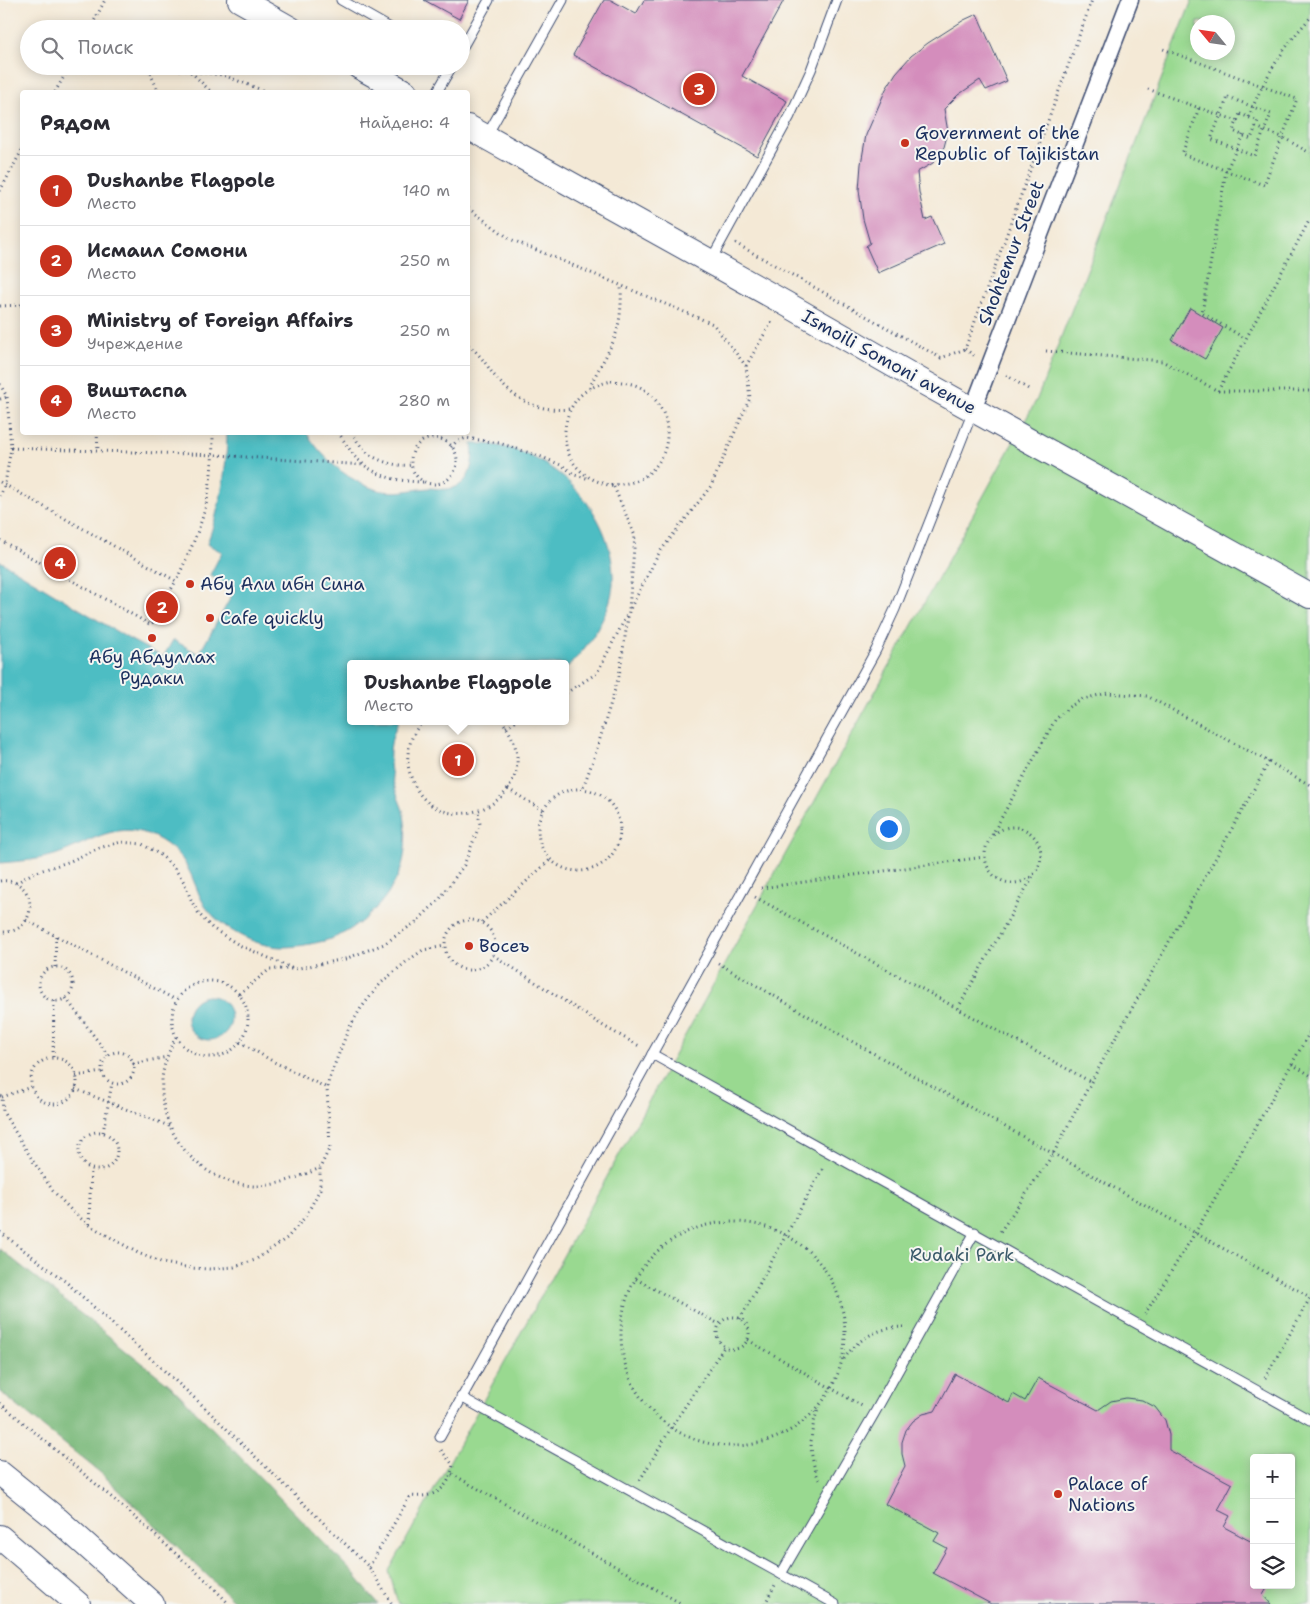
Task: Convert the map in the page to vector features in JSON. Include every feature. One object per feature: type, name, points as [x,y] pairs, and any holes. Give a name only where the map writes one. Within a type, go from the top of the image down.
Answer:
[{"type":"street","points":[[240,0],[275,20]]},
{"type":"street","name":"Shohtemur Street","points":[[973,409],[1130,0]]},
{"type":"street","points":[[374,75],[401,90]]},
{"type":"street","name":"Ismoili Somoni avenue","points":[[477,132],[783,302],[922,382],[1310,596]]},
{"type":"street","points":[[0,1474],[57,1519],[152,1604]]},
{"type":"street","points":[[0,1537],[78,1604]]},
{"type":"lane","points":[[341,0],[376,20]]},
{"type":"lane","points":[[470,34],[489,0]]},
{"type":"lane","points":[[477,132],[562,0]]},
{"type":"lane","points":[[710,262],[797,102],[837,0]]},
{"type":"lane","points":[[438,90],[447,75]]},
{"type":"lane","points":[[440,1437],[863,676],[886,630],[951,469],[973,409]]},
{"type":"lane","points":[[652,1054],[1139,1323],[1310,1420]]},
{"type":"lane","points":[[781,1574],[874,1414],[975,1232]]},
{"type":"lane","points":[[461,1397],[835,1604]]},
{"type":"path","points":[[95,20],[106,0]]},
{"type":"path","points":[[724,237],[941,358],[966,349],[1092,0]]},
{"type":"path","points":[[1249,117],[1262,86],[1282,54],[1310,18]]},
{"type":"path","points":[[1163,49],[1297,99],[1264,185],[1182,154],[1199,108]]},
{"type":"path","points":[[56,90],[65,75]]},
{"type":"path","points":[[150,75],[158,90]]},
{"type":"path","points":[[194,75],[209,90]]},
{"type":"path","points":[[215,75],[223,76],[262,90]]},
{"type":"path","points":[[1148,89],[1238,121]]},
{"type":"path","points":[[1228,96],[1253,106],[1271,114],[1254,156],[1211,139],[1228,96]]},
{"type":"path","points":[[1240,114],[1249,117],[1258,121],[1251,139],[1233,131],[1240,114]]},
{"type":"path","points":[[1256,127],[1282,136],[1310,153]]},
{"type":"path","points":[[1243,135],[1226,171],[1202,313],[1246,339]]},
{"type":"path","points":[[0,191],[20,154]]},
{"type":"path","points":[[470,209],[510,239],[713,324],[746,366],[750,398],[711,486],[659,553],[597,673],[569,691]]},
{"type":"path","points":[[1218,390],[1310,220]]},
{"type":"path","points":[[589,389],[611,348],[617,331],[622,305],[621,286]]},
{"type":"path","points":[[746,366],[783,302]]},
{"type":"path","points":[[0,306],[20,305]]},
{"type":"path","points":[[470,347],[478,352],[500,382],[520,400],[540,407],[570,409]]},
{"type":"path","points":[[1046,351],[1162,361],[1218,390],[1310,391]]},
{"type":"path","points":[[582,790],[595,756],[619,676],[629,611],[635,536],[612,485],[629,483],[644,476],[657,464],[665,450],[668,432],[665,416],[657,401],[644,389],[628,383],[611,381],[589,389],[581,395],[570,409],[565,425],[565,442],[571,458],[581,472],[595,481]]},
{"type":"path","points":[[0,384],[7,397],[12,448],[5,484],[0,496]]},
{"type":"path","points":[[0,399],[7,397]]},
{"type":"path","points":[[98,435],[98,451]]},
{"type":"path","points":[[0,540],[151,625],[176,581],[205,509],[215,455],[214,435]]},
{"type":"path","points":[[340,435],[354,456],[376,474],[400,481],[430,484],[438,484],[452,476],[456,461],[455,453],[451,446],[438,439],[424,441],[414,451],[412,465],[414,472],[423,482]]},
{"type":"path","points":[[354,435],[361,447],[370,455],[402,466],[412,465]]},
{"type":"path","points":[[451,446],[466,438],[499,443],[542,457],[563,466],[575,475],[614,487]]},
{"type":"path","points":[[12,448],[215,455],[364,465]]},
{"type":"path","points":[[0,482],[176,581]]},
{"type":"path","points":[[1033,876],[1022,882],[1009,883],[997,878],[988,869],[984,856],[986,845],[1055,720],[1069,707],[1083,699],[1108,693],[1147,696],[1310,785]]},
{"type":"path","points":[[419,725],[410,743],[407,762],[412,781],[422,797],[437,808],[455,814],[478,812],[492,806],[508,789],[515,775],[517,756],[513,738],[506,727],[510,725]]},
{"type":"path","points":[[993,1243],[1053,1154],[1269,762]]},
{"type":"path","points":[[508,789],[544,811]]},
{"type":"path","points":[[571,790],[582,790],[594,792],[604,797],[612,806],[618,816],[620,839],[616,850],[599,866],[577,871],[565,869],[551,859],[541,845],[538,833],[544,811],[551,802],[560,794],[571,790]]},
{"type":"path","points":[[239,994],[270,969],[294,969],[353,956],[384,944],[416,922],[439,900],[464,865],[480,824],[478,812]]},
{"type":"path","points":[[958,1008],[1040,864],[1042,852],[1038,839],[1028,830],[1015,826],[1002,828],[992,836]]},
{"type":"path","points":[[16,883],[33,873],[68,862],[99,848],[121,842],[142,844],[162,856],[175,868],[196,908],[212,928],[239,946],[294,969]]},
{"type":"path","points":[[743,891],[984,856]]},
{"type":"path","points":[[482,922],[551,859]]},
{"type":"path","points":[[0,880],[16,883],[23,888],[28,895],[30,904],[30,912],[26,920],[16,930],[0,932]]},
{"type":"path","points":[[743,891],[1091,1082]]},
{"type":"path","points":[[26,920],[176,1000]]},
{"type":"path","points":[[472,920],[482,922],[490,928],[496,946],[488,963],[480,968],[470,970],[461,968],[453,963],[447,956],[445,946],[447,936],[452,927],[461,921],[472,920]]},
{"type":"path","points":[[55,966],[56,935]]},
{"type":"path","points":[[31,1087],[1,1096],[3,1112],[33,1162],[53,1190],[74,1213],[89,1225],[138,1253],[163,1262],[191,1268],[234,1267],[254,1260],[287,1238],[306,1216],[320,1189],[320,1168],[330,1147],[327,1088],[329,1079],[348,1030],[361,1008],[381,983],[406,962],[423,950],[445,946]]},
{"type":"path","points":[[493,955],[605,1027],[652,1054]]},
{"type":"path","points":[[707,956],[846,1038],[1310,1298],[1258,1390]]},
{"type":"path","points":[[55,966],[67,970],[73,981],[70,993],[60,1001],[48,999],[43,995],[39,983],[40,977],[44,972],[55,966]]},
{"type":"path","points":[[214,980],[228,985],[239,994],[246,1005],[247,1031],[240,1042],[229,1052],[214,1057],[200,1056],[186,1049],[176,1037],[172,1019],[176,1000],[186,989],[199,982],[214,980]]},
{"type":"path","points":[[66,998],[108,1055]]},
{"type":"path","points":[[53,1058],[54,1001]]},
{"type":"path","points":[[1139,1323],[1194,1233],[1310,1032]]},
{"type":"path","points":[[176,1037],[166,1057],[162,1080],[163,1104],[169,1126],[180,1146],[195,1162],[212,1174],[232,1182],[254,1186],[276,1184],[297,1178],[320,1168]]},
{"type":"path","points":[[240,1042],[274,1062],[327,1088]]},
{"type":"path","points":[[113,1052],[123,1052],[131,1059],[134,1069],[130,1078],[122,1083],[112,1083],[104,1077],[102,1062],[108,1055],[113,1052]]},
{"type":"path","points":[[133,1064],[166,1057]]},
{"type":"path","points":[[53,1058],[61,1058],[68,1062],[76,1076],[75,1089],[71,1096],[56,1104],[41,1100],[31,1087],[32,1073],[35,1067],[46,1059],[53,1058]]},
{"type":"path","points":[[1292,1064],[1310,1075]]},
{"type":"path","points":[[76,1076],[102,1072]]},
{"type":"path","points":[[103,1132],[112,1083]]},
{"type":"path","points":[[75,1089],[169,1126]]},
{"type":"path","points":[[103,1132],[114,1140],[118,1153],[111,1166],[98,1170],[91,1169],[81,1161],[79,1149],[81,1142],[90,1133],[103,1132]]},
{"type":"path","points":[[740,1319],[831,1152]]},
{"type":"path","points":[[89,1225],[91,1169]]},
{"type":"path","points":[[821,1404],[809,1417],[787,1432],[763,1442],[745,1446],[710,1444],[693,1439],[671,1428],[650,1410],[639,1396],[625,1364],[621,1329],[623,1311],[628,1294],[646,1264],[657,1252],[686,1232],[702,1226],[736,1222],[770,1228],[786,1235],[812,1254],[823,1267],[832,1281],[843,1312],[845,1337],[842,1361],[831,1388],[814,1419],[811,1435],[810,1452],[825,1500]]},
{"type":"path","points":[[0,1232],[66,1282],[200,1403],[369,1567],[392,1604]]},
{"type":"path","points":[[636,1278],[719,1324]]},
{"type":"path","points":[[728,1317],[740,1319],[745,1322],[748,1328],[748,1340],[737,1349],[731,1350],[724,1347],[716,1334],[719,1324],[728,1317]]},
{"type":"path","points":[[842,1361],[856,1343],[876,1331],[890,1327],[906,1327],[920,1331]]},
{"type":"path","points":[[748,1340],[874,1414]]},
{"type":"path","points":[[633,1492],[671,1428],[724,1347]]},
{"type":"path","points":[[0,1403],[136,1519],[210,1584],[229,1604]]},
{"type":"path","points":[[369,1567],[410,1496],[423,1497],[435,1493],[445,1485],[452,1474],[453,1466],[440,1448],[440,1437]]},
{"type":"path","points":[[452,1474],[682,1604]]},
{"type":"path","points":[[765,1604],[781,1574]]},
{"type":"green space","name":"Rudaki Park","points":[[1192,0],[1310,0],[1310,1604],[398,1604],[389,1571],[1037,399]]},
{"type":"green space","points":[[0,1249],[171,1386],[353,1573],[378,1604],[237,1604],[102,1474],[0,1392]]},
{"type":"water","points":[[227,435],[308,435],[325,457],[350,477],[377,490],[399,492],[456,487],[462,483],[469,472],[472,459],[472,444],[499,446],[526,454],[550,467],[571,485],[589,506],[603,530],[611,556],[613,583],[608,606],[590,641],[569,665],[569,660],[347,660],[347,725],[397,725],[390,748],[390,766],[404,815],[404,859],[394,883],[370,915],[336,937],[309,944],[283,947],[262,944],[230,929],[220,922],[205,906],[189,870],[178,854],[161,840],[141,832],[130,830],[110,833],[48,857],[0,863],[0,561],[129,639],[163,657],[173,640],[199,654],[235,590],[210,575],[222,552],[207,544],[216,517],[226,461]]},
{"type":"water","points":[[209,996],[221,1000],[227,1006],[231,1018],[227,1030],[221,1036],[209,1040],[197,1036],[191,1030],[187,1018],[191,1006],[197,1000]]},
{"type":"building","points":[[424,0],[469,0],[459,19]]},
{"type":"building","points":[[604,0],[611,0],[636,14],[644,0],[784,0],[742,76],[787,101],[757,156],[573,55]]},
{"type":"building","name":"Government of the Republic of Tajikistan","points":[[977,14],[1007,81],[986,90],[980,80],[958,95],[944,109],[948,132],[944,147],[933,163],[917,172],[925,220],[932,217],[944,244],[878,273],[866,246],[870,243],[863,219],[859,190],[866,135],[886,89],[896,73],[911,56],[964,20]]},
{"type":"building","points":[[1190,308],[1223,328],[1205,359],[1172,340]]},
{"type":"building","name":"Palace of Nations","points":[[955,1374],[1009,1403],[1013,1394],[1025,1401],[1038,1378],[1098,1410],[1111,1401],[1126,1398],[1142,1400],[1155,1407],[1165,1420],[1169,1435],[1169,1450],[1232,1484],[1218,1510],[1230,1516],[1224,1527],[1250,1541],[1250,1589],[1267,1589],[1263,1595],[1271,1604],[991,1604],[933,1573],[947,1548],[934,1541],[939,1533],[885,1504],[905,1466],[902,1442],[906,1430],[913,1421],[923,1414],[935,1411]]},
{"type":"place","name":"Ministry of Foreign Affairs","points":[[699,89]]},
{"type":"place","name":"Government of the Republic of Tajikistan","points":[[905,143]]},
{"type":"place","name":"Виштаспа","points":[[60,563]]},
{"type":"place","name":"Абу Али ибн Сина","points":[[190,584]]},
{"type":"place","name":"Исмаил Сомони","points":[[162,607]]},
{"type":"place","name":"Cafe quickly","points":[[210,618]]},
{"type":"place","name":"Абу Абдуллах Рудаки","points":[[152,638]]},
{"type":"place","name":"Dushanbe Flagpole","points":[[458,760]]},
{"type":"place","name":"Восеъ","points":[[469,946]]},
{"type":"place","name":"Palace of Nations","points":[[1058,1494]]}]
